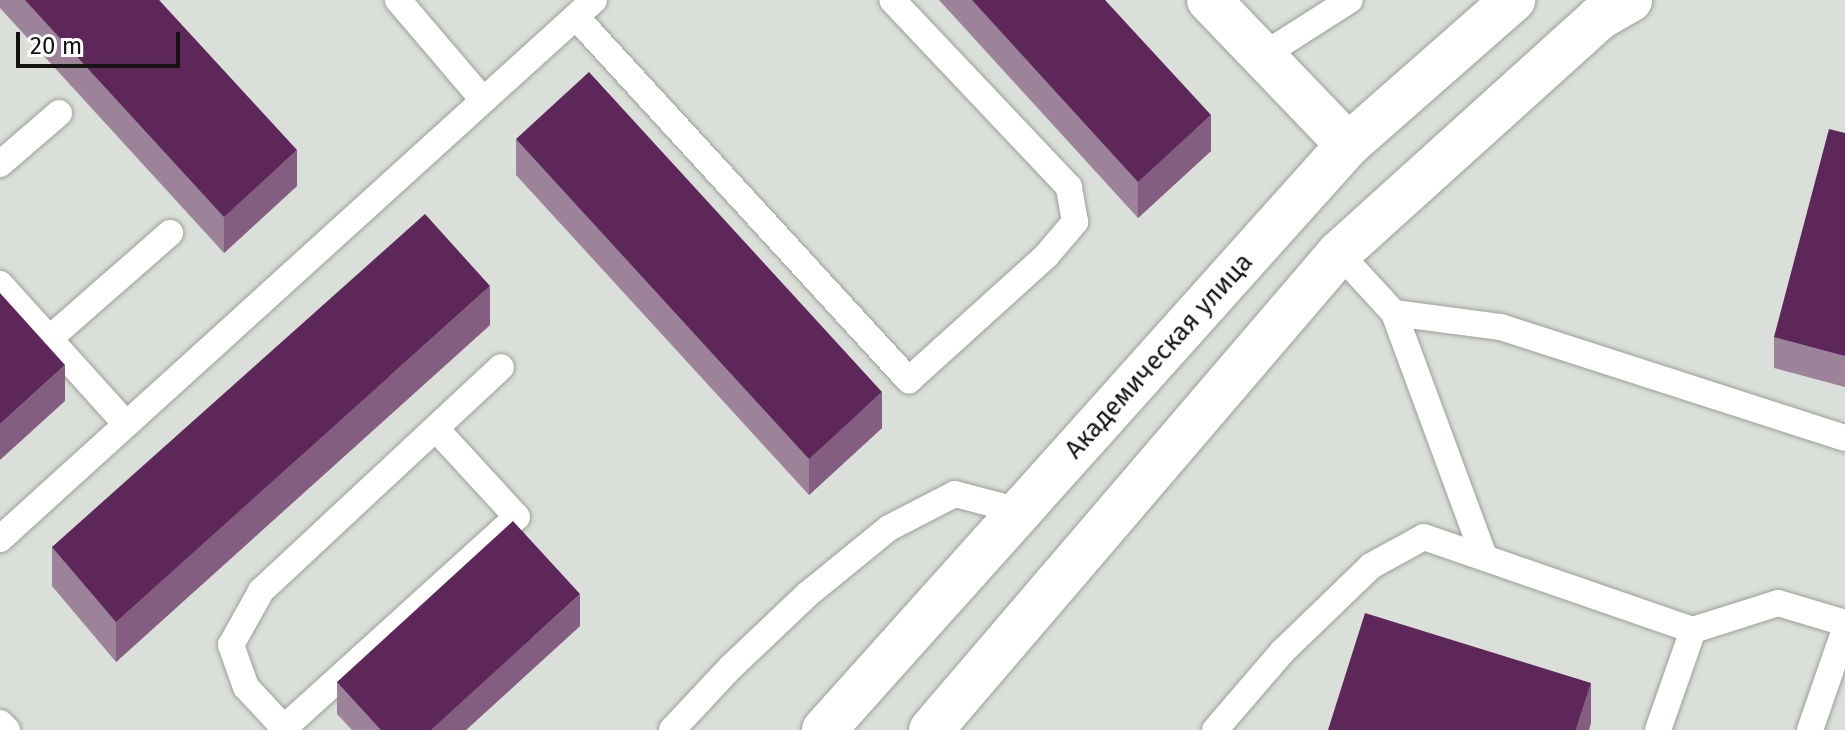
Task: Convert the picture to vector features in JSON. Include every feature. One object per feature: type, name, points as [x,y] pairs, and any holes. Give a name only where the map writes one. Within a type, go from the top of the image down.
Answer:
[{"type":"main road","name":"Академическая улица","points":[[824,730],[1348,145],[1513,0]]},
{"type":"main road","points":[[931,730],[1339,253],[1599,18],[1630,0]]},
{"type":"main road","points":[[1216,2],[1262,56],[1348,145]]},
{"type":"lane","points":[[398,0],[483,100]]},
{"type":"lane","points":[[0,539],[585,8],[909,380],[1046,256],[1075,222],[1069,187],[892,0]]},
{"type":"lane","points":[[1262,56],[1350,0]]},
{"type":"lane","points":[[0,164],[59,113]]},
{"type":"lane","points":[[49,339],[170,233]]},
{"type":"lane","points":[[1339,253],[1394,313],[1484,556]]},
{"type":"lane","points":[[0,284],[125,423]]},
{"type":"lane","points":[[1394,313],[1501,327],[1845,438]]},
{"type":"lane","points":[[437,430],[517,517],[285,729],[246,687],[231,645],[261,591],[501,367]]},
{"type":"lane","points":[[672,730],[731,667],[808,594],[889,528],[955,494],[1020,511]]},
{"type":"lane","points":[[1215,730],[1282,652],[1371,566],[1424,537],[1693,630],[1778,603],[1845,626],[1810,730]]},
{"type":"lane","points":[[1658,730],[1693,630]]},
{"type":"lane","points":[[0,723],[7,730]]},
{"type":"building","points":[[25,0],[159,0],[297,150],[224,217]]},
{"type":"building","points":[[972,0],[1105,0],[1211,115],[1138,182]]},
{"type":"building","points":[[589,72],[882,392],[809,459],[516,139]]},
{"type":"building","points":[[1829,129],[1845,133],[1845,356],[1774,337]]},
{"type":"building","points":[[425,214],[490,286],[116,622],[52,547]]},
{"type":"building","points":[[0,293],[65,365],[0,424]]},
{"type":"building","points":[[513,521],[580,594],[431,730],[381,730],[337,682]]},
{"type":"building","points":[[1365,613],[1591,683],[1576,730],[1328,730]]}]
